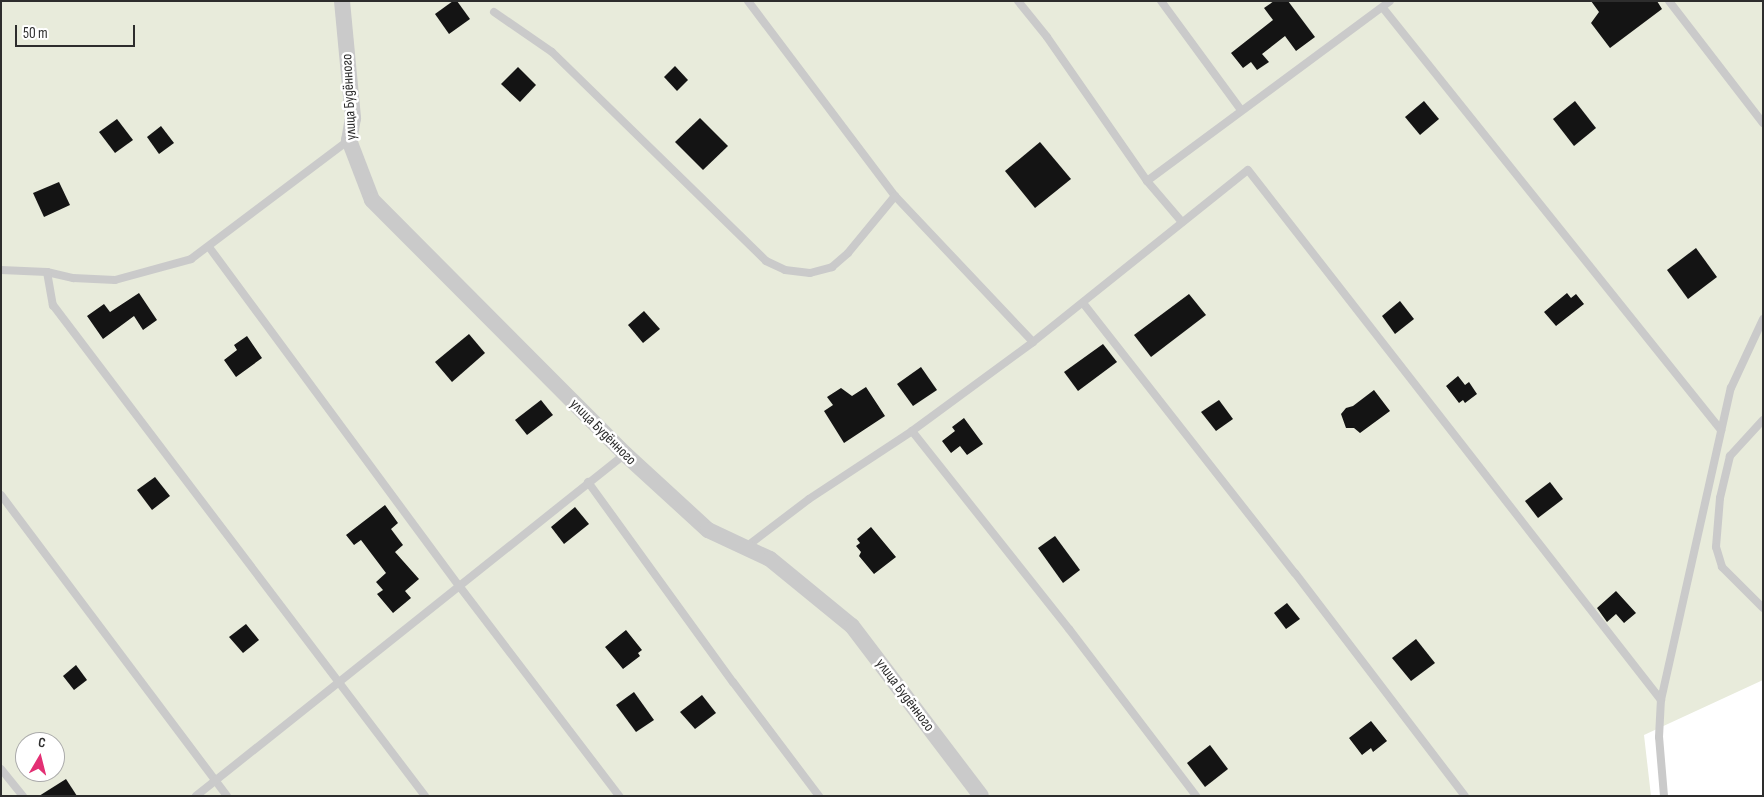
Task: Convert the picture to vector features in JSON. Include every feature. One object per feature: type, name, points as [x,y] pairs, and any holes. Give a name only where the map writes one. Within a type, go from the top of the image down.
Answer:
[{"type":"street","name":"улица Будённого","points":[[342,1],[352,118],[349,140],[372,200],[625,454],[708,530],[770,559],[852,626],[981,796]]},
{"type":"lane","points":[[748,1],[895,196],[1033,342]]},
{"type":"lane","points":[[1018,1],[1047,37],[1147,181],[1182,222]]},
{"type":"lane","points":[[1160,1],[1241,110]]},
{"type":"lane","points":[[1147,181],[1390,1]]},
{"type":"lane","points":[[1670,1],[1763,123]]},
{"type":"lane","points":[[1382,8],[1721,430]]},
{"type":"lane","points":[[494,12],[552,52],[766,262],[785,270],[810,273],[832,267],[848,252],[895,196]]},
{"type":"lane","points":[[1,270],[47,272],[73,278],[115,280],[191,259],[349,140]]},
{"type":"lane","points":[[746,547],[809,499],[912,431],[1033,342],[1248,170],[1661,700]]},
{"type":"lane","points":[[209,247],[460,587],[618,796]]},
{"type":"lane","points":[[47,272],[53,305],[425,796]]},
{"type":"lane","points":[[1083,302],[1295,573],[1465,796]]},
{"type":"lane","points":[[1664,796],[1659,737],[1661,700],[1731,388],[1763,319]]},
{"type":"lane","points":[[1763,420],[1730,456],[1720,498],[1716,547],[1722,567],[1763,608]]},
{"type":"lane","points":[[912,431],[1069,629],[1196,796]]},
{"type":"lane","points":[[196,796],[625,454]]},
{"type":"lane","points":[[588,482],[733,682],[819,796]]},
{"type":"lane","points":[[1,495],[227,796]]},
{"type":"lane","points":[[1,769],[23,796]]},
{"type":"green space","points":[[1,1],[1763,1],[1763,680],[1644,735],[1651,796],[1,796]]},
{"type":"building","points":[[453,1],[457,1],[470,19],[449,34],[435,14]]},
{"type":"building","points":[[1274,1],[1288,1],[1315,37],[1296,51],[1285,36],[1262,54],[1269,62],[1257,70],[1251,62],[1243,68],[1231,53],[1273,20],[1264,8]]},
{"type":"building","points":[[1591,1],[1657,1],[1662,9],[1610,48],[1591,23],[1599,12]]},
{"type":"building","points":[[675,66],[688,80],[677,91],[664,77]]},
{"type":"building","points":[[518,67],[536,85],[520,102],[501,84]]},
{"type":"building","points":[[1424,101],[1439,119],[1420,135],[1405,117]]},
{"type":"building","points":[[1575,101],[1596,128],[1574,146],[1553,119]]},
{"type":"building","points":[[700,118],[728,146],[703,170],[675,142]]},
{"type":"building","points":[[117,119],[133,140],[115,153],[99,132]]},
{"type":"building","points":[[161,126],[174,143],[159,154],[147,137]]},
{"type":"building","points":[[1040,142],[1071,179],[1035,208],[1005,171]]},
{"type":"building","points":[[59,182],[70,205],[44,217],[33,193]]},
{"type":"building","points":[[1696,248],[1717,277],[1688,299],[1667,270]]},
{"type":"building","points":[[139,293],[157,320],[143,330],[134,316],[103,339],[87,316],[104,304],[110,312]]},
{"type":"building","points":[[1567,293],[1571,298],[1576,294],[1584,304],[1556,326],[1544,312]]},
{"type":"building","points":[[1189,294],[1206,315],[1151,357],[1134,335]]},
{"type":"building","points":[[1400,301],[1414,319],[1395,334],[1382,316]]},
{"type":"building","points":[[644,311],[660,329],[643,343],[628,325]]},
{"type":"building","points":[[469,334],[485,353],[452,382],[435,362]]},
{"type":"building","points":[[247,336],[262,358],[236,377],[224,360],[237,350],[234,345]]},
{"type":"building","points":[[1103,344],[1117,362],[1078,391],[1064,372]]},
{"type":"building","points":[[921,367],[937,390],[913,406],[897,384]]},
{"type":"building","points":[[1458,376],[1465,385],[1469,382],[1477,394],[1465,403],[1463,400],[1459,403],[1446,386]]},
{"type":"building","points":[[866,387],[885,416],[844,443],[824,411],[833,405],[827,397],[841,388],[852,396]]},
{"type":"building","points":[[1374,390],[1390,411],[1360,433],[1354,428],[1346,428],[1341,414],[1346,408],[1353,406]]},
{"type":"building","points":[[541,400],[553,415],[527,435],[515,420]]},
{"type":"building","points":[[1219,400],[1233,419],[1216,431],[1201,412]]},
{"type":"building","points":[[964,418],[983,444],[967,455],[960,446],[951,453],[942,441],[955,431],[952,427]]},
{"type":"building","points":[[155,477],[170,496],[152,510],[137,490]]},
{"type":"building","points":[[1550,482],[1563,499],[1538,518],[1525,501]]},
{"type":"building","points":[[385,505],[398,523],[391,529],[403,545],[395,552],[419,579],[405,591],[411,598],[393,613],[377,594],[383,590],[376,582],[386,573],[361,540],[354,545],[346,535]]},
{"type":"building","points":[[575,507],[589,524],[564,544],[551,527]]},
{"type":"building","points":[[871,527],[896,557],[874,574],[859,556],[861,552],[856,546],[860,543],[857,539]]},
{"type":"building","points":[[1055,536],[1080,570],[1063,583],[1038,548]]},
{"type":"building","points":[[1616,591],[1636,613],[1624,623],[1616,614],[1607,622],[1597,608]]},
{"type":"building","points":[[1287,603],[1300,619],[1286,629],[1274,613]]},
{"type":"building","points":[[246,624],[259,640],[243,653],[229,637]]},
{"type":"building","points":[[626,630],[642,650],[638,653],[640,656],[623,669],[605,647]]},
{"type":"building","points":[[1416,639],[1435,663],[1411,681],[1392,658]]},
{"type":"building","points":[[76,665],[87,680],[74,690],[63,676]]},
{"type":"building","points":[[634,692],[654,720],[636,732],[616,705]]},
{"type":"building","points":[[702,695],[716,713],[695,729],[680,712]]},
{"type":"building","points":[[1371,721],[1387,741],[1373,752],[1371,748],[1362,755],[1349,738]]},
{"type":"building","points":[[1210,745],[1228,769],[1205,787],[1187,763]]},
{"type":"building","points":[[65,780],[77,796],[39,796],[61,782],[65,782]]}]
